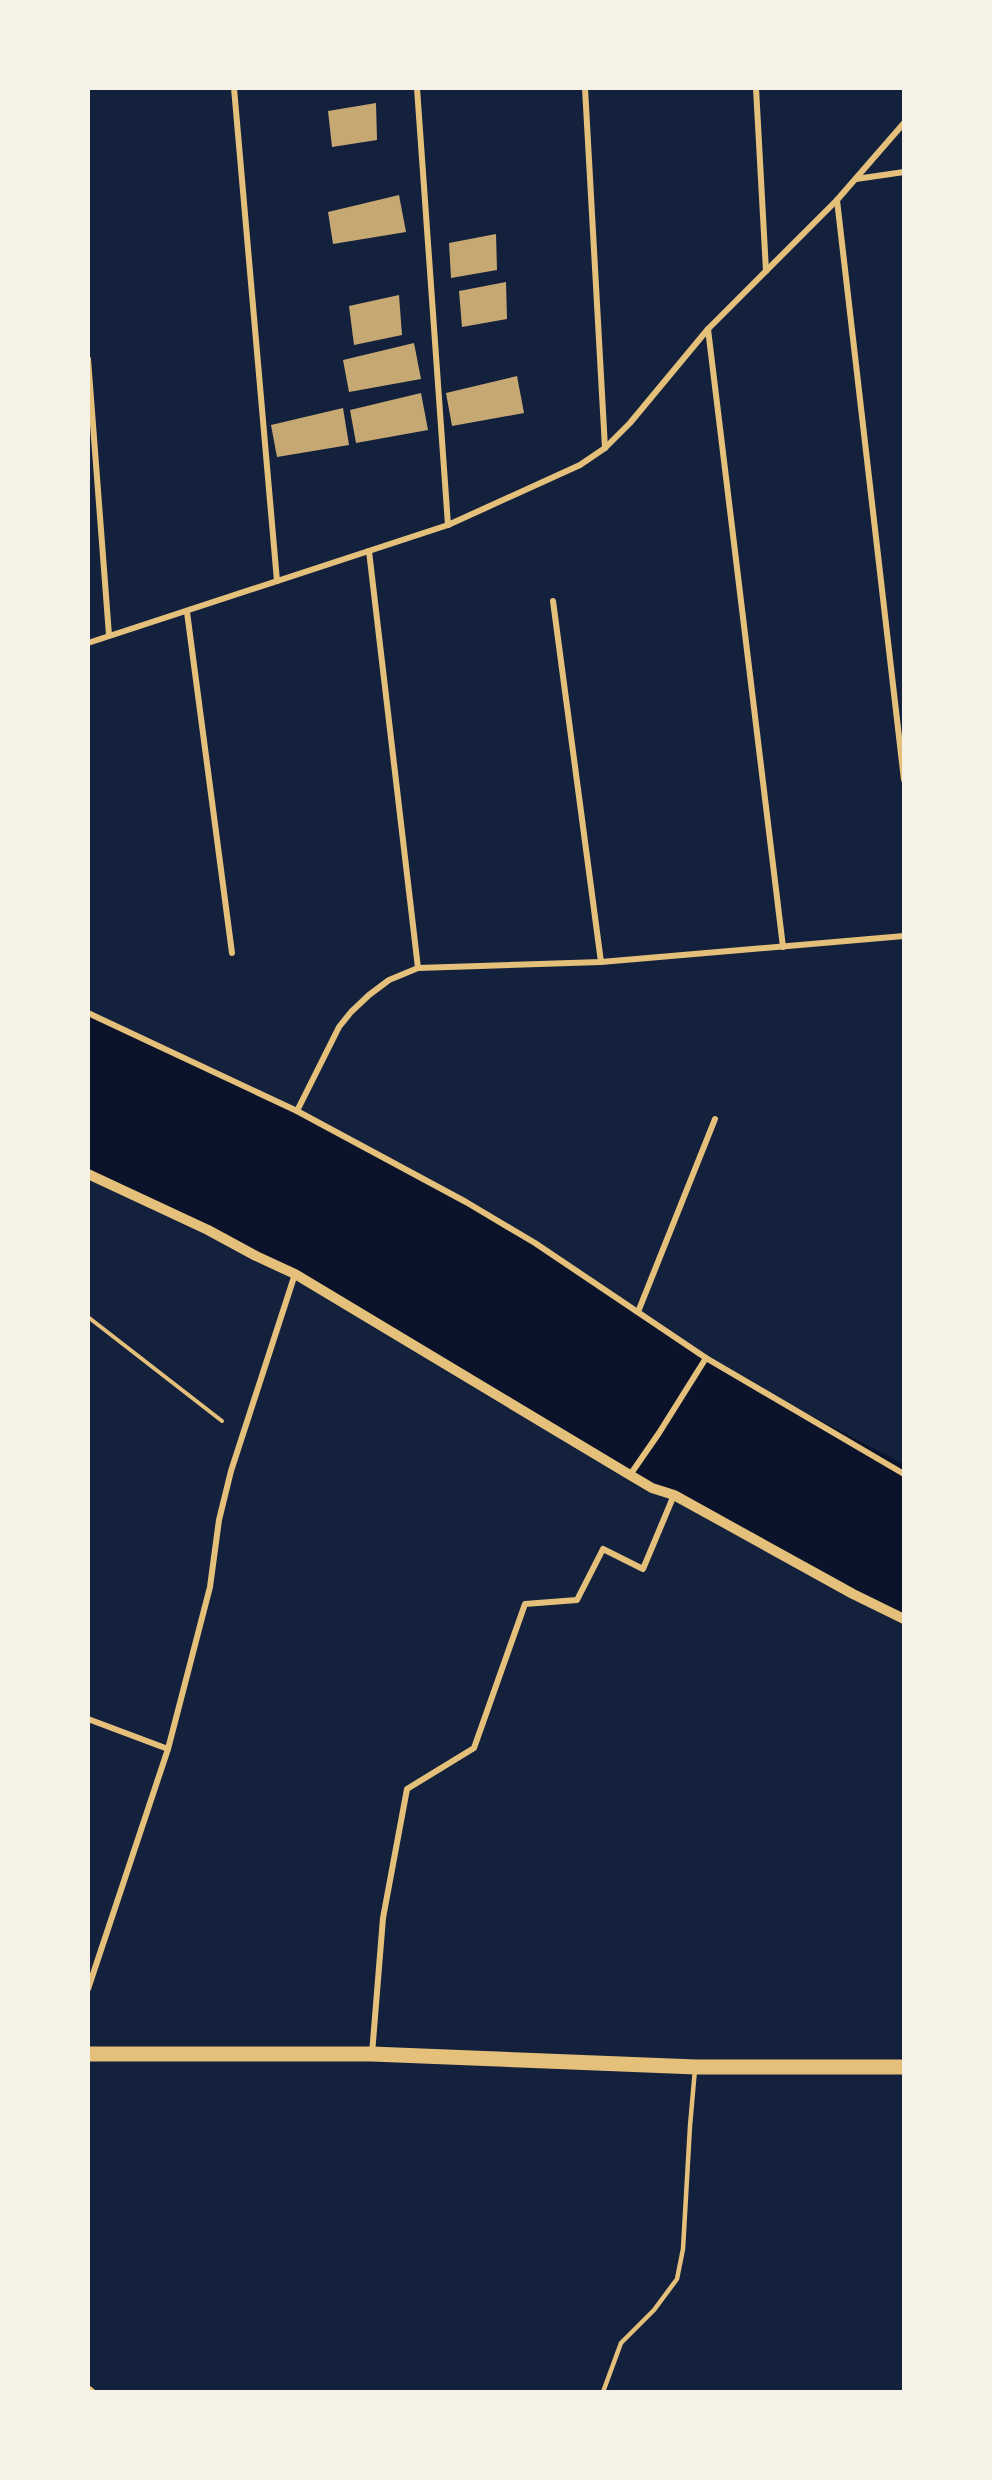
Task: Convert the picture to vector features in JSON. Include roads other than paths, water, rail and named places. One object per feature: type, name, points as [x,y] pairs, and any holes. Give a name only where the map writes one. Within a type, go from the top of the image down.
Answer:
[{"type":"main road","points":[[88,2054],[372,2054],[696,2067],[903,2067]]},
{"type":"street","points":[[234,88],[277,581]]},
{"type":"street","points":[[417,88],[448,525]]},
{"type":"street","points":[[585,88],[605,448]]},
{"type":"street","points":[[756,88],[766,271]]},
{"type":"street","points":[[88,643],[448,525],[580,465],[605,448],[630,423],[708,329],[837,200],[903,123]]},
{"type":"street","points":[[855,179],[903,172]]},
{"type":"street","points":[[837,200],[903,780]]},
{"type":"street","points":[[708,329],[783,948]]},
{"type":"street","points":[[88,359],[110,635]]},
{"type":"street","points":[[369,551],[418,968]]},
{"type":"street","points":[[553,601],[601,962]]},
{"type":"street","points":[[187,612],[232,953]]},
{"type":"street","points":[[297,1111],[339,1027],[351,1012],[389,980],[418,968],[601,962],[903,936]]},
{"type":"street","points":[[88,1013],[297,1111],[486,1214],[535,1243],[706,1358],[903,1474]]},
{"type":"street","points":[[638,1312],[715,1119]]},
{"type":"street","points":[[88,1174],[295,1274],[652,1488],[674,1495],[853,1594],[903,1619]]},
{"type":"street","points":[[88,1989],[168,1749],[210,1587],[219,1520],[231,1470],[295,1274]]},
{"type":"street","points":[[630,1475],[660,1433],[706,1358]]},
{"type":"street","points":[[372,2054],[383,1918],[407,1788],[474,1748],[525,1604],[577,1600],[603,1549],[643,1569],[674,1495]]},
{"type":"street","points":[[88,1719],[168,1749]]},
{"type":"lane","points":[[603,2391],[621,2343],[654,2310],[677,2279],[683,2249],[696,2067]]},
{"type":"lane","points":[[88,2387],[94,2391]]},
{"type":"water","points":[[88,1013],[297,1111],[535,1243],[730,1373],[903,1464],[903,1619],[674,1495],[295,1274],[89,1174]]}]
